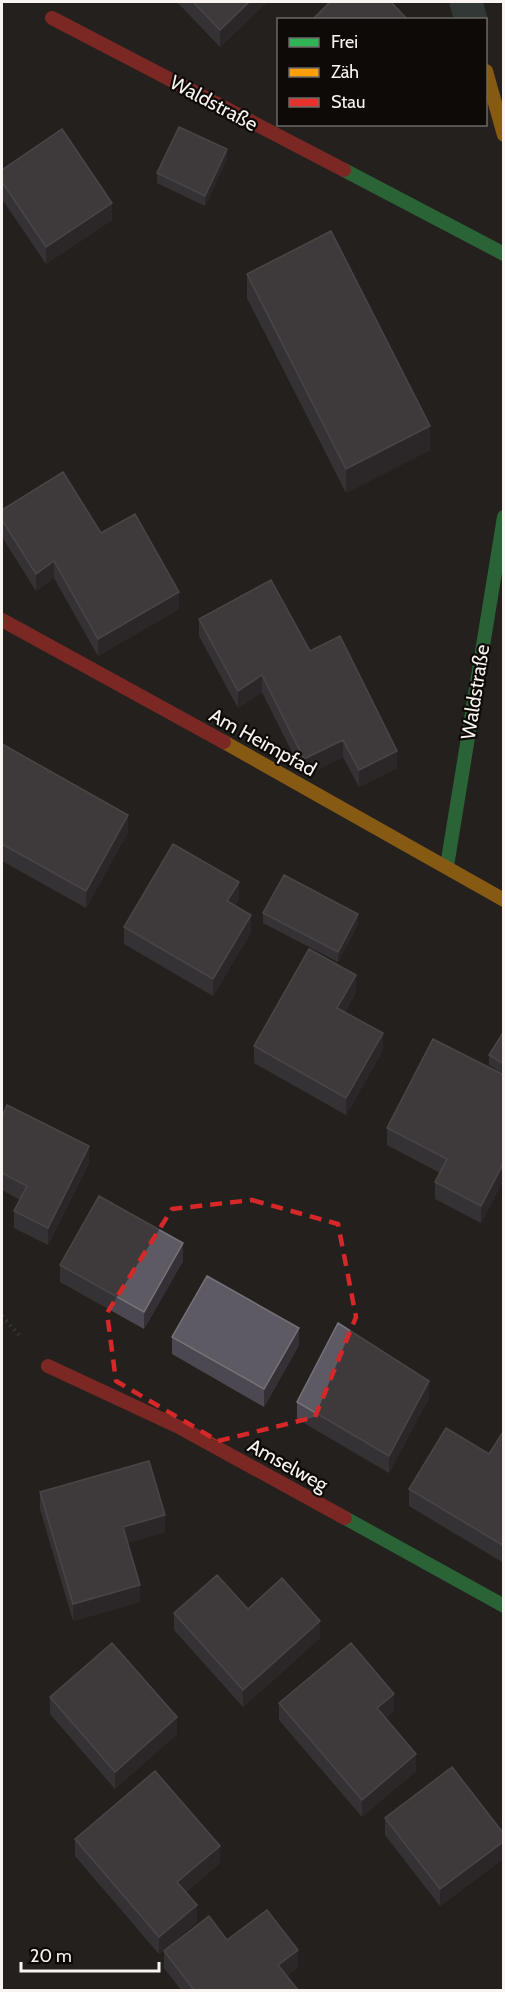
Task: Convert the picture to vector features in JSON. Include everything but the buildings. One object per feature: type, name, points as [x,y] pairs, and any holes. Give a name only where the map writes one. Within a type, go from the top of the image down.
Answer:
[{"type":"street","points":[[466,2],[470,18]]},
{"type":"street","name":"Waldstraße","points":[[52,18],[504,254]]},
{"type":"street","points":[[487,75],[504,135]]},
{"type":"street","name":"Waldstraße","points":[[447,866],[504,518]]},
{"type":"street","name":"Am Heimpfad","points":[[2,620],[447,866],[504,900]]},
{"type":"street","name":"Amselweg","points":[[48,1366],[181,1428],[504,1606]]},
{"type":"highlighted area","points":[[252,1200],[338,1224],[356,1317],[315,1417],[218,1441],[116,1381],[107,1313],[172,1209]]},
{"type":"traffic: fast","points":[[344,170],[504,254]]},
{"type":"traffic: fast","points":[[447,866],[504,517]]},
{"type":"traffic: fast","points":[[345,1518],[504,1606]]},
{"type":"traffic: slow","points":[[487,75],[504,135]]},
{"type":"traffic: slow","points":[[224,742],[504,900]]},
{"type":"traffic: jam","points":[[52,18],[344,170]]},
{"type":"traffic: jam","points":[[2,620],[224,742]]},
{"type":"traffic: jam","points":[[48,1366],[181,1428],[345,1518]]}]
